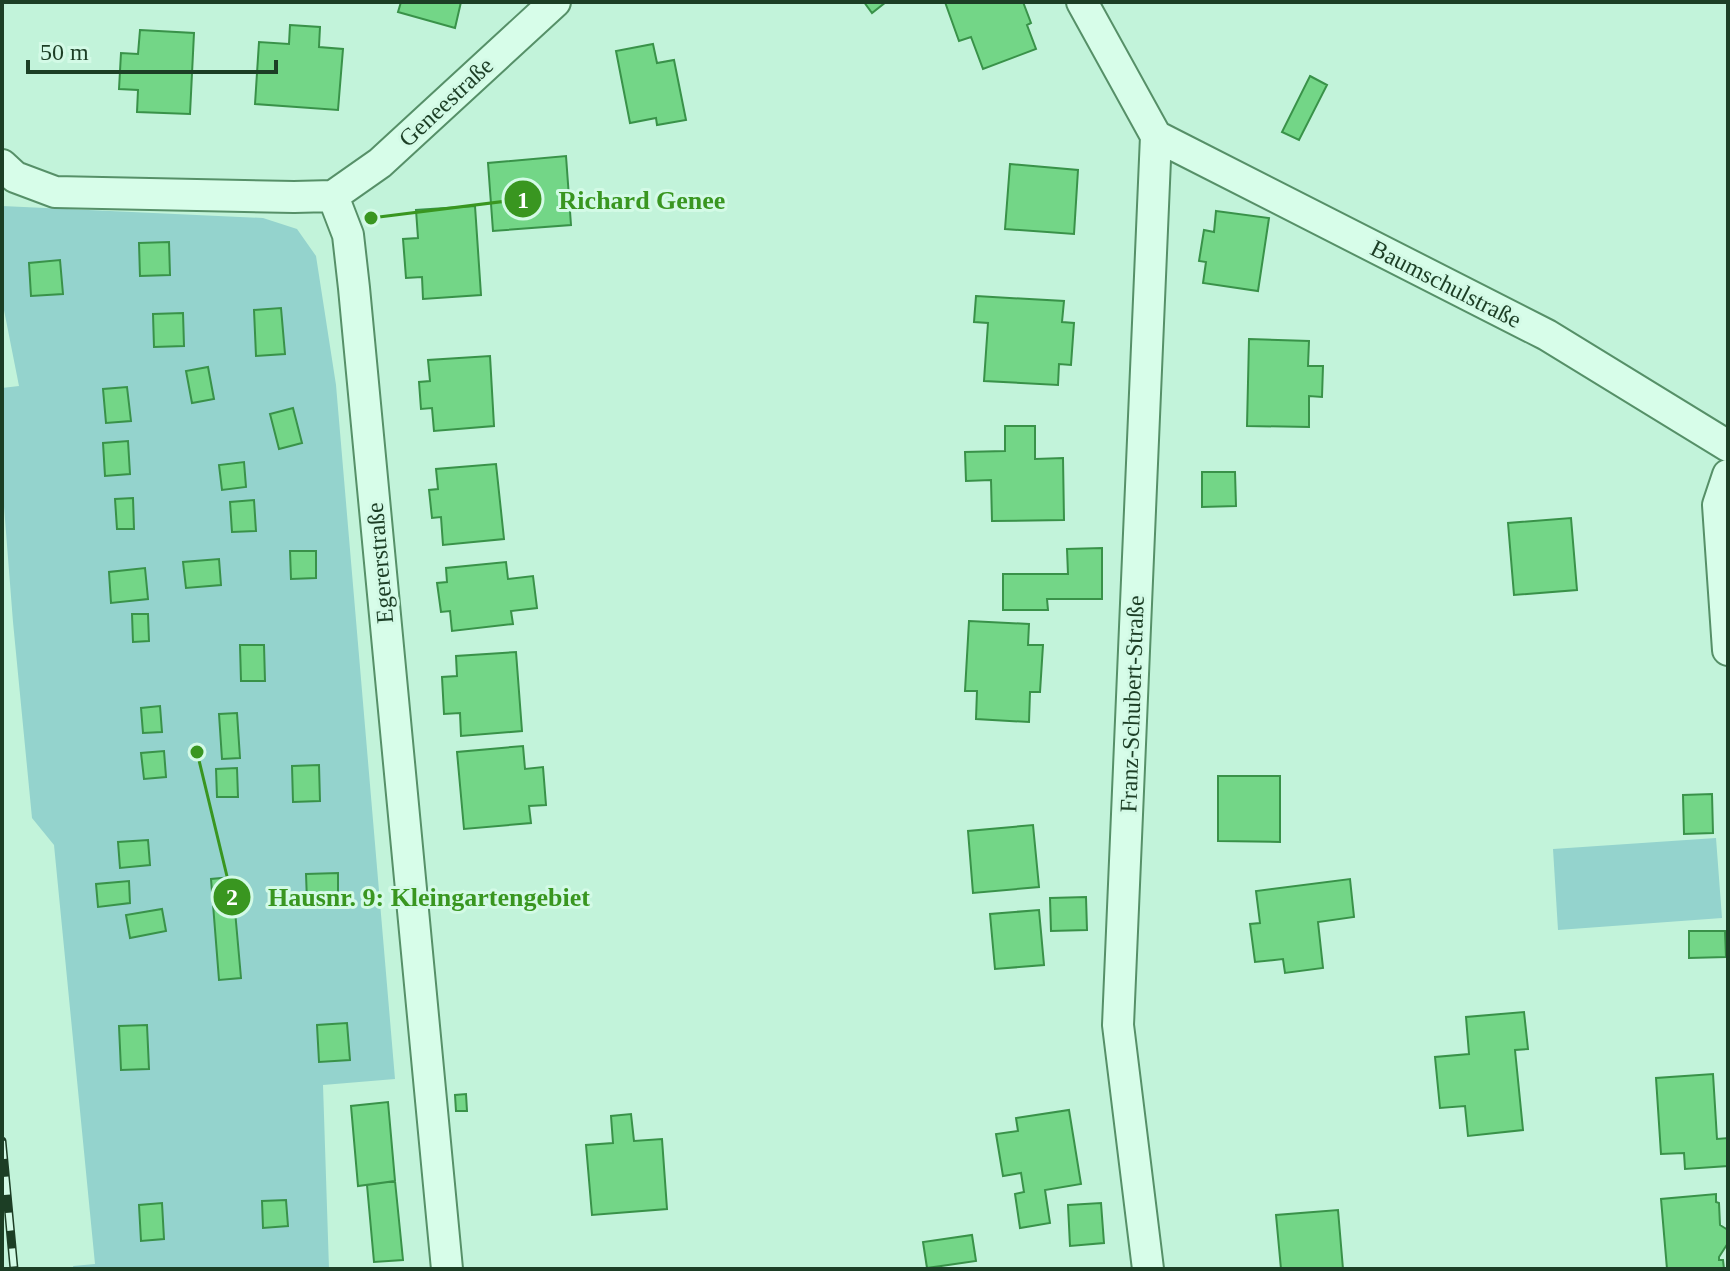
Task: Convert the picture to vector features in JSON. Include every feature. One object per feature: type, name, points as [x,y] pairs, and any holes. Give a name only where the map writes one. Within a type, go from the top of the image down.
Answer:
[{"type":"street","name":"Geneestraße","points":[[333,196],[380,163],[555,2]]},
{"type":"street","points":[[1082,2],[1156,136]]},
{"type":"street","name":"Baumschulstraße","points":[[1156,136],[1547,335],[1728,446]]},
{"type":"street","name":"Franz-Schubert-Straße","points":[[1148,1269],[1118,1025],[1156,136]]},
{"type":"street","points":[[2,165],[15,177],[55,192],[333,196]]},
{"type":"street","name":"Egererstraße","points":[[333,196],[348,235],[353,274],[447,1269]]},
{"type":"street","points":[[1728,475],[1718,505],[1728,650]]},
{"type":"shaded area","points":[[2,206],[263,218],[297,229],[316,256],[336,385],[395,1079],[323,1085],[329,1269],[74,1269],[73,1266],[95,1264],[54,845],[32,818],[13,622],[2,481],[2,388],[19,386],[2,300]]},
{"type":"shaded area","points":[[1716,838],[1722,918],[1558,930],[1553,849]]},
{"type":"building","points":[[401,2],[461,2],[455,28],[398,12]]},
{"type":"building","points":[[864,2],[886,2],[872,13]]},
{"type":"building","points":[[945,2],[1023,2],[1036,49],[983,69],[971,37],[959,41]]},
{"type":"building","points":[[290,25],[320,27],[319,47],[343,49],[338,110],[255,104],[259,42],[289,44]]},
{"type":"building","points":[[140,30],[194,33],[190,114],[137,112],[138,90],[119,89],[121,53],[138,54]]},
{"type":"building","points":[[653,44],[657,63],[674,60],[686,120],[657,125],[656,118],[630,123],[616,51]]},
{"type":"building","points":[[1310,76],[1327,85],[1299,140],[1282,132]]},
{"type":"building","points":[[566,156],[571,225],[493,231],[488,163]]},
{"type":"building","points":[[1010,164],[1078,170],[1074,234],[1005,229]]},
{"type":"building","points":[[475,206],[481,295],[423,299],[422,277],[406,278],[403,239],[418,238],[416,210]]},
{"type":"building","points":[[1216,211],[1269,218],[1258,291],[1203,283],[1206,262],[1199,261],[1204,230],[1214,232]]},
{"type":"building","points":[[169,242],[170,275],[140,276],[139,243]]},
{"type":"building","points":[[60,260],[63,294],[31,296],[29,263]]},
{"type":"building","points":[[976,296],[1064,301],[1062,322],[1074,323],[1071,365],[1059,364],[1058,385],[984,381],[988,323],[974,322]]},
{"type":"building","points":[[281,308],[285,354],[256,356],[254,310]]},
{"type":"building","points":[[183,313],[184,346],[154,347],[153,314]]},
{"type":"building","points":[[1249,339],[1309,341],[1308,366],[1323,366],[1322,397],[1309,396],[1309,427],[1247,426]]},
{"type":"building","points":[[490,356],[494,426],[434,431],[432,408],[421,409],[419,382],[430,381],[428,360]]},
{"type":"building","points":[[208,367],[214,399],[192,403],[186,371]]},
{"type":"building","points":[[127,387],[131,421],[106,423],[103,389]]},
{"type":"building","points":[[293,408],[302,443],[279,449],[270,414]]},
{"type":"building","points":[[1005,426],[1035,426],[1035,459],[1063,458],[1064,520],[992,521],[991,480],[966,481],[965,452],[1005,451]]},
{"type":"building","points":[[128,441],[130,474],[105,476],[103,443]]},
{"type":"building","points":[[244,462],[246,487],[222,490],[219,465]]},
{"type":"building","points":[[496,464],[504,539],[443,545],[441,517],[432,518],[429,490],[438,489],[436,469]]},
{"type":"building","points":[[1202,472],[1235,472],[1236,506],[1202,507]]},
{"type":"building","points":[[133,498],[134,529],[117,529],[115,499]]},
{"type":"building","points":[[254,500],[256,531],[232,532],[230,502]]},
{"type":"building","points":[[1571,518],[1577,590],[1514,595],[1508,523]]},
{"type":"building","points":[[1102,548],[1102,599],[1047,599],[1048,610],[1003,610],[1003,574],[1068,574],[1067,549]]},
{"type":"building","points":[[290,551],[316,551],[316,578],[291,579]]},
{"type":"building","points":[[219,559],[221,585],[186,588],[183,562]]},
{"type":"building","points":[[506,562],[508,579],[533,576],[537,608],[511,611],[513,624],[452,631],[450,611],[441,612],[437,583],[447,582],[446,568]]},
{"type":"building","points":[[145,568],[148,599],[111,603],[109,572]]},
{"type":"building","points":[[132,614],[148,614],[149,641],[133,642]]},
{"type":"building","points":[[969,621],[1029,624],[1028,645],[1043,645],[1040,692],[1030,692],[1029,722],[976,719],[977,691],[965,691]]},
{"type":"building","points":[[240,645],[264,645],[265,681],[241,681]]},
{"type":"building","points":[[516,652],[522,731],[461,736],[460,713],[444,714],[442,677],[457,676],[456,656]]},
{"type":"building","points":[[160,706],[162,732],[143,733],[141,708]]},
{"type":"building","points":[[237,713],[240,758],[222,759],[219,714]]},
{"type":"building","points":[[523,746],[525,769],[543,767],[546,805],[529,806],[531,823],[464,829],[457,752]]},
{"type":"building","points":[[164,751],[166,777],[144,779],[141,753]]},
{"type":"building","points":[[319,765],[320,801],[293,802],[292,766]]},
{"type":"building","points":[[237,768],[238,797],[217,797],[216,769]]},
{"type":"building","points":[[1218,776],[1280,776],[1280,842],[1218,841]]},
{"type":"building","points":[[1712,794],[1713,833],[1684,834],[1683,795]]},
{"type":"building","points":[[1033,825],[1039,887],[973,893],[968,831]]},
{"type":"building","points":[[148,840],[150,865],[120,868],[118,842]]},
{"type":"building","points":[[338,873],[338,899],[307,901],[306,874]]},
{"type":"building","points":[[232,877],[241,978],[219,980],[211,879]]},
{"type":"building","points":[[1350,879],[1354,917],[1318,922],[1323,968],[1285,973],[1283,959],[1255,962],[1250,924],[1260,923],[1256,891]]},
{"type":"building","points":[[129,881],[130,903],[98,907],[96,884]]},
{"type":"building","points":[[1086,897],[1087,930],[1051,931],[1050,898]]},
{"type":"building","points":[[162,909],[166,931],[130,938],[126,915]]},
{"type":"building","points":[[1039,910],[1044,965],[995,969],[990,914]]},
{"type":"building","points":[[1689,931],[1725,931],[1726,957],[1689,958]]},
{"type":"building","points":[[1524,1012],[1528,1049],[1515,1050],[1523,1130],[1468,1136],[1465,1106],[1440,1108],[1435,1057],[1469,1054],[1466,1017]]},
{"type":"building","points":[[347,1023],[350,1060],[319,1062],[317,1025]]},
{"type":"building","points":[[147,1025],[149,1069],[121,1070],[119,1026]]},
{"type":"building","points":[[1713,1074],[1717,1139],[1728,1138],[1728,1166],[1685,1169],[1684,1153],[1661,1154],[1656,1078]]},
{"type":"building","points":[[466,1094],[467,1111],[456,1111],[455,1095]]},
{"type":"building","points":[[388,1102],[395,1181],[358,1186],[351,1106]]},
{"type":"building","points":[[1069,1110],[1081,1184],[1045,1190],[1050,1223],[1020,1228],[1015,1194],[1024,1192],[1021,1173],[1003,1176],[996,1134],[1018,1131],[1016,1118]]},
{"type":"building","points":[[631,1114],[634,1141],[662,1139],[667,1209],[592,1215],[586,1145],[613,1143],[611,1116]]},
{"type":"building","points":[[395,1181],[403,1260],[374,1262],[367,1185]]},
{"type":"building","points":[[1716,1194],[1720,1225],[1728,1230],[1728,1243],[1719,1257],[1723,1260],[1724,1269],[1667,1269],[1661,1199]]},
{"type":"building","points":[[286,1200],[288,1226],[263,1228],[262,1201]]},
{"type":"building","points":[[162,1203],[164,1239],[141,1241],[139,1205]]},
{"type":"building","points":[[1101,1203],[1104,1243],[1070,1246],[1068,1205]]},
{"type":"building","points":[[1338,1210],[1343,1269],[1281,1269],[1276,1215]]},
{"type":"building","points":[[972,1235],[976,1261],[927,1268],[923,1242]]},
{"type":"railway","points":[[2,1141],[14,1269]]},
{"type":"place","name":"Richard Genee","points":[[371,218]]},
{"type":"place","name":"Hausnr. 9: Kleingartengebiet","points":[[197,752]]}]
